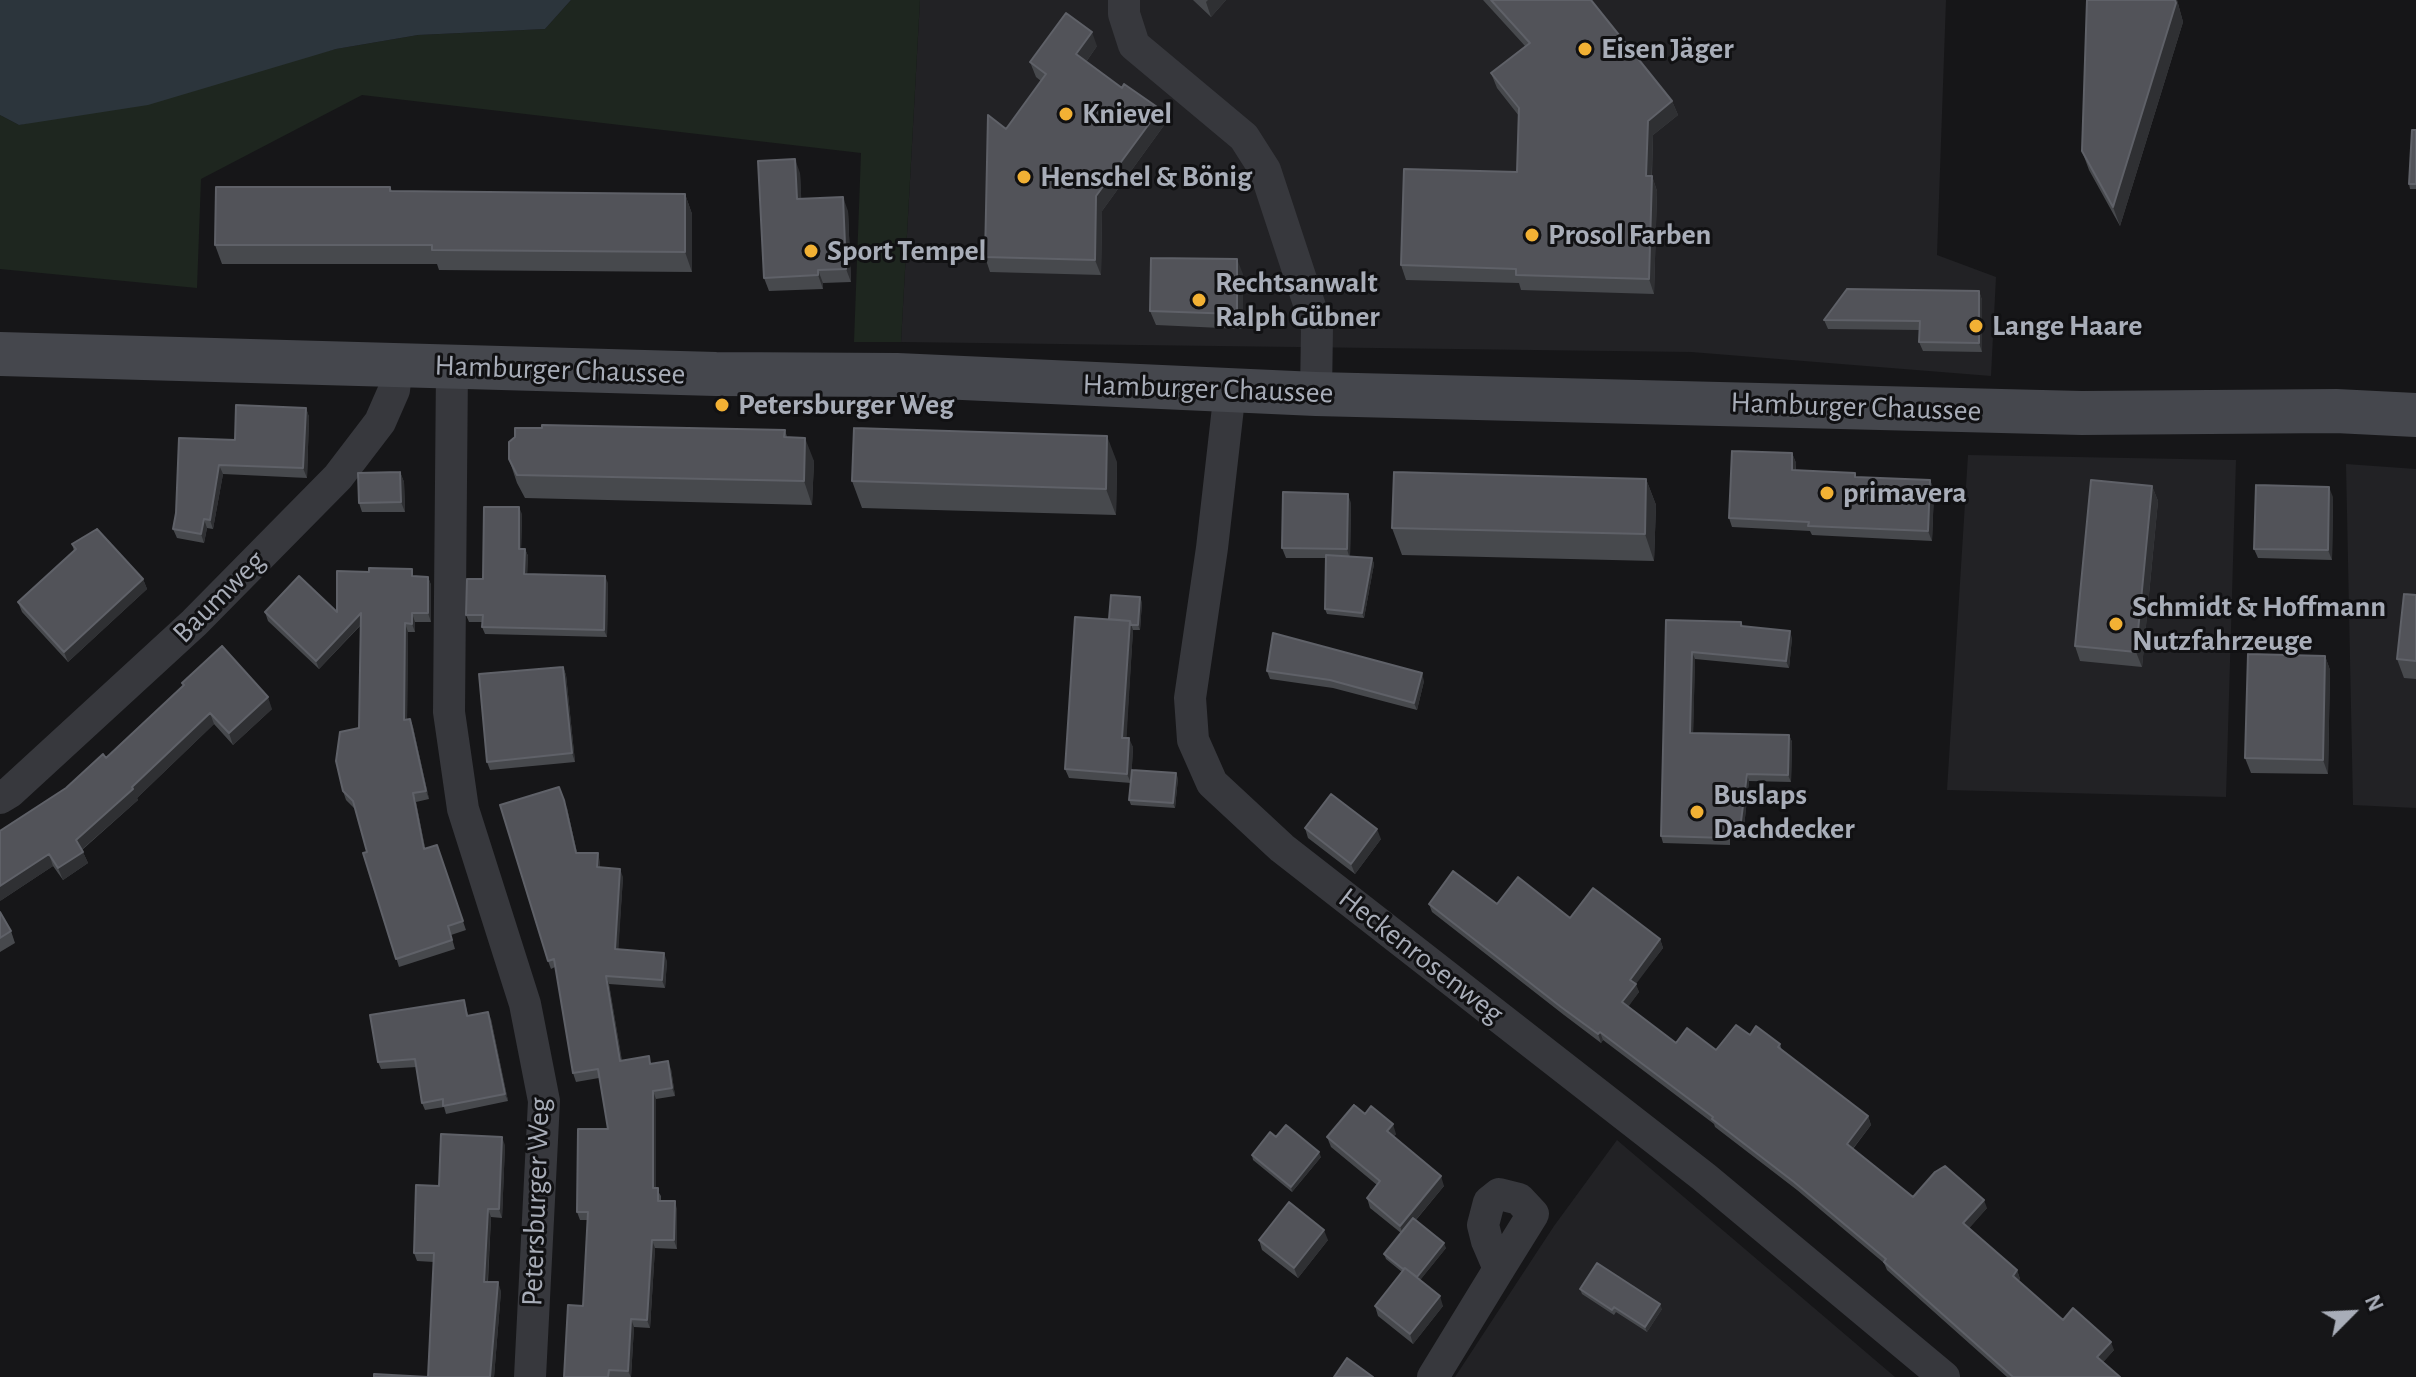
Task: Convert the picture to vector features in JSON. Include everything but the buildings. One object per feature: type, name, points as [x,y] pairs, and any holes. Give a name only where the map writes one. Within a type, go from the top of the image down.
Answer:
[{"type":"main road","name":"Hamburger Chaussee","points":[[0,354],[716,374],[897,375],[1316,394],[2082,413],[2336,411],[2416,415]]},
{"type":"street","points":[[1124,0],[1124,14],[1134,45],[1244,137],[1265,170],[1317,328],[1316,394]]},
{"type":"street","name":"Baumweg","points":[[0,798],[194,623],[338,477],[380,422],[394,390],[397,365]]},
{"type":"street","name":"Petersburger Weg","points":[[452,367],[449,712],[463,809],[525,1004],[544,1101],[530,1377]]},
{"type":"street","name":"Heckenrosenweg","points":[[1230,390],[1212,548],[1190,698],[1193,740],[1212,783],[1282,848],[1704,1177],[1944,1377]]},
{"type":"street","points":[[1433,1377],[1499,1269]]},
{"type":"shaded area","points":[[0,0],[571,0],[545,29],[418,35],[336,49],[148,105],[19,125],[0,115]]},
{"type":"shaded area","points":[[571,0],[920,0],[901,342],[854,342],[861,153],[362,95],[201,179],[197,288],[0,269],[0,115],[19,125],[336,49],[418,35],[545,29]]},
{"type":"shaded area","points":[[920,0],[1946,0],[1937,255],[1996,277],[1991,376],[1691,352],[901,342]]},
{"type":"shaded area","points":[[1968,455],[2236,460],[2226,797],[1947,790]]},
{"type":"shaded area","points":[[2346,464],[2416,469],[2416,808],[2353,805]]},
{"type":"shaded area","points":[[1617,1140],[1895,1377],[1455,1377],[1554,1226]]},
{"type":"place","name":"Eisen Jäger","points":[[1585,49]]},
{"type":"place","name":"Knievel","points":[[1066,114]]},
{"type":"place","name":"Henschel & Bönig","points":[[1024,177]]},
{"type":"place","name":"Prosol Farben","points":[[1532,235]]},
{"type":"place","name":"Sport Tempel","points":[[811,251]]},
{"type":"place","name":"Rechtsanwalt Ralph Gübner","points":[[1199,300]]},
{"type":"place","name":"Lange Haare","points":[[1976,326]]},
{"type":"place","name":"Petersburger Weg","points":[[722,405]]},
{"type":"place","name":"primavera","points":[[1827,493]]},
{"type":"place","name":"Schmidt & Hoffmann Nutzfahrzeuge","points":[[2116,624]]},
{"type":"place","name":"Buslaps Dachdecker","points":[[1697,812]]}]
